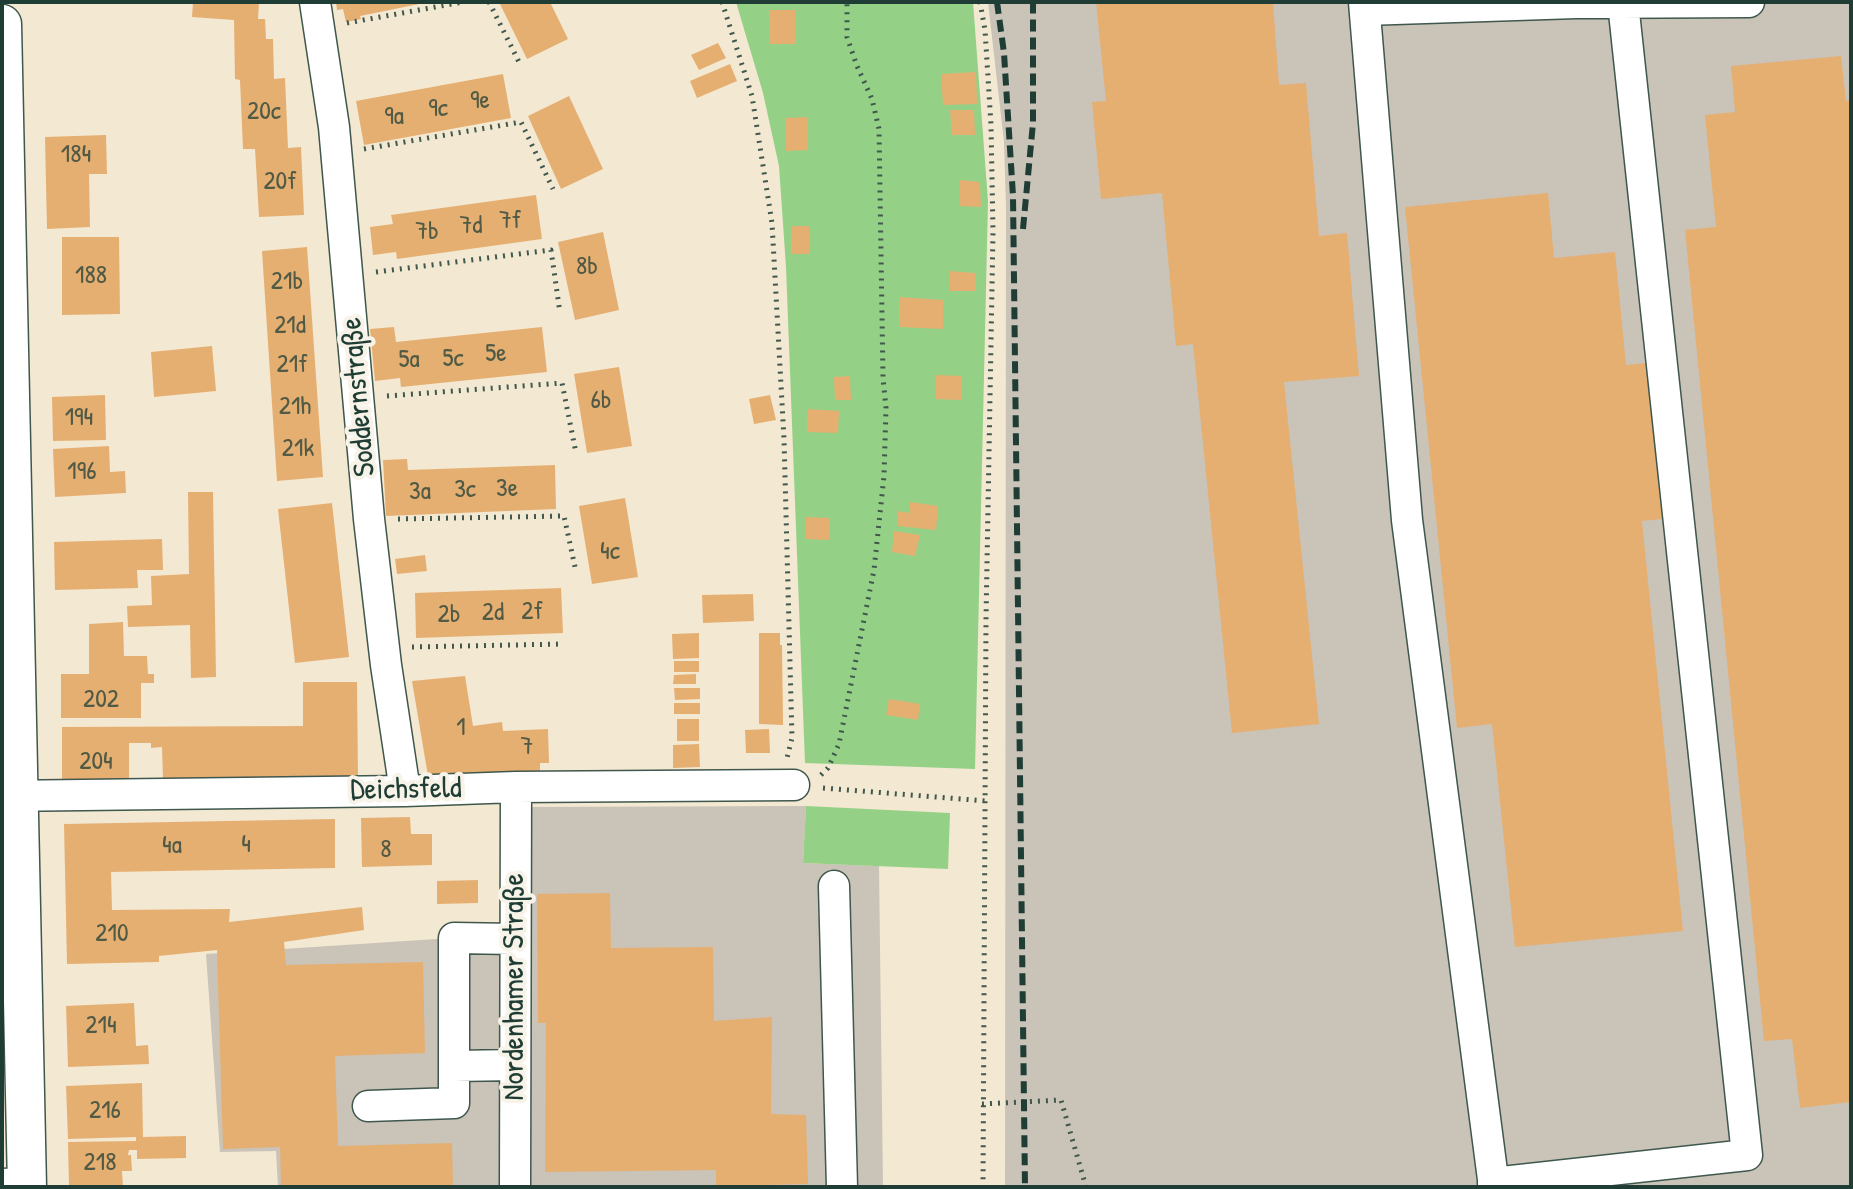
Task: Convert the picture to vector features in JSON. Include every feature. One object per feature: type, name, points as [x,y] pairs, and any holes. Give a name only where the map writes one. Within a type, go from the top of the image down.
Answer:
[{"type":"main road","points":[[2,24],[9,795],[18,1185]]},
{"type":"street","points":[[1623,3],[1747,1155],[1494,1185],[1407,520],[1365,6],[1576,2],[1749,2]]},
{"type":"street","name":"Soddernstraße","points":[[317,15],[334,127],[383,647],[405,791]]},
{"type":"street","name":"Deichsfeld","points":[[9,795],[781,785]]},
{"type":"street","name":"Nordenhamer Straße","points":[[515,1187],[516,787]]},
{"type":"street","points":[[834,886],[842,1187]]},
{"type":"street","points":[[368,1106],[454,1103],[454,938],[515,939]]},
{"type":"street","points":[[454,1066],[515,1065]]},
{"type":"path","points":[[317,15],[463,2]]},
{"type":"path","points":[[489,2],[521,66]]},
{"type":"path","points":[[722,2],[752,96],[772,223],[784,439],[792,738],[781,785]]},
{"type":"path","points":[[781,785],[819,777],[828,768],[839,744],[874,570],[884,476],[886,408],[879,129],[872,99],[847,37],[847,2]]},
{"type":"path","points":[[980,2],[985,30],[991,125],[993,232],[986,619],[983,1187]]},
{"type":"path","points":[[336,154],[521,122],[553,189]]},
{"type":"path","points":[[347,276],[551,250],[560,313]]},
{"type":"path","points":[[359,398],[562,383],[576,453]]},
{"type":"path","points":[[369,519],[564,516],[575,567]]},
{"type":"path","points":[[383,647],[563,644]]},
{"type":"path","points":[[781,785],[986,801]]},
{"type":"path","points":[[982,1104],[1061,1100],[1086,1187]]},
{"type":"shaded area","points":[[988,2],[1851,2],[1851,1187],[1005,1187],[1006,207],[1004,142]]},
{"type":"shaded area","points":[[806,806],[803,863],[879,866],[883,1187],[278,1187],[276,1151],[220,1152],[206,954],[529,933],[525,807]]},
{"type":"green space","points":[[736,2],[973,2],[988,201],[975,769],[805,763],[786,267],[779,166],[763,93]]},
{"type":"green space","points":[[806,806],[950,813],[948,869],[803,863]]},
{"type":"building","points":[[193,2],[259,2],[258,19],[265,19],[266,39],[273,39],[274,79],[285,78],[288,148],[301,147],[304,215],[259,217],[255,149],[243,149],[240,80],[235,79],[234,20],[192,17]]},
{"type":"building","points":[[336,2],[424,3],[360,16],[361,19],[346,22],[343,9],[337,10]]},
{"type":"building","points":[[499,2],[550,2],[568,39],[527,59]]},
{"type":"building","points":[[1096,2],[1273,2],[1279,85],[1306,83],[1319,236],[1347,233],[1359,376],[1284,382],[1319,724],[1232,733],[1193,344],[1176,346],[1162,193],[1101,199],[1092,102],[1106,101]]},
{"type":"building","points":[[769,10],[795,10],[796,44],[770,44]]},
{"type":"building","points":[[718,43],[726,58],[699,70],[691,55]]},
{"type":"building","points":[[1841,56],[1846,101],[1851,100],[1851,1102],[1800,1108],[1792,1039],[1764,1041],[1685,230],[1716,227],[1705,115],[1735,112],[1731,66]]},
{"type":"building","points":[[730,64],[737,81],[697,98],[690,81]]},
{"type":"building","points":[[976,72],[977,104],[943,105],[941,74]]},
{"type":"building","points":[[503,74],[511,118],[364,145],[356,101]]},
{"type":"building","points":[[569,96],[603,169],[561,189],[528,116]]},
{"type":"building","points":[[950,110],[974,110],[975,135],[952,135]]},
{"type":"building","points":[[807,117],[808,150],[786,151],[785,118]]},
{"type":"building","points":[[106,135],[107,174],[89,174],[90,227],[47,229],[45,137]]},
{"type":"building","points":[[960,180],[980,182],[981,207],[960,206]]},
{"type":"building","points":[[1548,193],[1554,258],[1615,252],[1626,365],[1657,362],[1673,518],[1642,521],[1683,931],[1515,947],[1492,724],[1457,728],[1405,207]]},
{"type":"building","points":[[536,195],[542,239],[397,259],[396,252],[373,255],[370,227],[393,224],[391,215]]},
{"type":"building","points":[[791,226],[809,226],[810,254],[791,254]]},
{"type":"building","points":[[603,232],[619,310],[575,320],[558,242]]},
{"type":"building","points":[[62,237],[119,237],[120,314],[62,315]]},
{"type":"building","points":[[307,247],[323,477],[277,481],[262,251]]},
{"type":"building","points":[[950,271],[975,273],[976,291],[950,291]]},
{"type":"building","points":[[899,297],[943,300],[943,329],[899,327]]},
{"type":"building","points":[[394,327],[396,342],[542,327],[547,372],[401,387],[400,378],[375,381],[370,329]]},
{"type":"building","points":[[212,346],[216,391],[154,397],[151,352]]},
{"type":"building","points":[[619,367],[632,446],[587,453],[574,374]]},
{"type":"building","points":[[936,375],[962,376],[961,400],[935,399]]},
{"type":"building","points":[[850,376],[851,400],[835,400],[834,377]]},
{"type":"building","points":[[105,395],[106,440],[53,441],[52,397]]},
{"type":"building","points":[[770,395],[776,420],[754,424],[749,399]]},
{"type":"building","points":[[807,409],[839,411],[838,433],[807,432]]},
{"type":"building","points":[[109,446],[110,472],[125,471],[126,493],[55,497],[53,449]]},
{"type":"building","points":[[407,459],[408,470],[555,465],[556,509],[386,516],[383,460]]},
{"type":"building","points":[[188,492],[213,492],[216,677],[191,678],[190,625],[128,627],[127,606],[152,605],[151,576],[189,574]]},
{"type":"building","points":[[625,498],[638,577],[592,584],[579,506]]},
{"type":"building","points":[[910,502],[938,506],[936,530],[897,526],[898,511],[909,513]]},
{"type":"building","points":[[332,503],[349,657],[295,663],[278,509]]},
{"type":"building","points":[[806,517],[830,518],[829,540],[805,539]]},
{"type":"building","points":[[894,531],[920,535],[915,556],[892,552]]},
{"type":"building","points":[[162,539],[163,570],[137,570],[138,588],[55,590],[54,542]]},
{"type":"building","points":[[425,555],[427,571],[397,574],[395,559]]},
{"type":"building","points":[[561,588],[563,633],[416,638],[415,593]]},
{"type":"building","points":[[753,594],[754,621],[703,623],[702,595]]},
{"type":"building","points":[[123,622],[124,656],[147,656],[148,674],[154,674],[154,683],[141,683],[141,718],[61,718],[61,674],[89,674],[89,624]]},
{"type":"building","points":[[699,633],[699,658],[673,659],[672,634]]},
{"type":"building","points":[[759,633],[780,633],[783,725],[759,724]]},
{"type":"building","points":[[674,661],[699,661],[699,672],[674,672]]},
{"type":"building","points":[[696,674],[696,684],[673,684],[674,675]]},
{"type":"building","points":[[465,676],[473,726],[502,722],[503,731],[548,729],[549,763],[540,763],[540,773],[428,776],[412,681]]},
{"type":"building","points":[[303,682],[357,682],[358,777],[163,779],[162,747],[151,748],[151,743],[129,743],[129,781],[62,781],[62,727],[303,726]]},
{"type":"building","points":[[674,688],[700,688],[700,699],[675,700]]},
{"type":"building","points":[[889,699],[920,704],[918,720],[886,715]]},
{"type":"building","points":[[674,703],[700,703],[700,714],[674,714]]},
{"type":"building","points":[[677,719],[699,719],[699,741],[677,741]]},
{"type":"building","points":[[769,729],[770,753],[746,753],[745,730]]},
{"type":"building","points":[[699,744],[700,767],[673,768],[673,745]]},
{"type":"building","points":[[410,817],[411,834],[432,834],[432,865],[362,867],[361,818]]},
{"type":"building","points":[[335,819],[335,868],[111,872],[112,910],[230,909],[229,922],[362,907],[364,930],[284,942],[286,965],[423,962],[425,1053],[335,1056],[338,1146],[452,1143],[453,1187],[281,1185],[280,1147],[223,1149],[217,950],[159,956],[159,962],[67,964],[64,824]]},
{"type":"building","points":[[478,880],[478,903],[437,904],[437,881]]},
{"type":"building","points":[[610,893],[611,948],[713,947],[714,1021],[772,1017],[771,1114],[806,1115],[808,1184],[716,1186],[716,1170],[545,1172],[546,1023],[538,1023],[537,894]]},
{"type":"building","points":[[134,1003],[136,1046],[148,1045],[149,1064],[68,1067],[66,1006]]},
{"type":"building","points":[[142,1083],[143,1137],[186,1136],[186,1158],[137,1159],[137,1150],[129,1150],[132,1171],[122,1171],[123,1187],[69,1187],[68,1142],[136,1141],[136,1137],[68,1139],[66,1086]]},
{"type":"railway","points":[[997,2],[1004,53],[1013,196],[1025,1187]]},
{"type":"railway","points":[[1023,229],[1033,123],[1033,2]]}]
